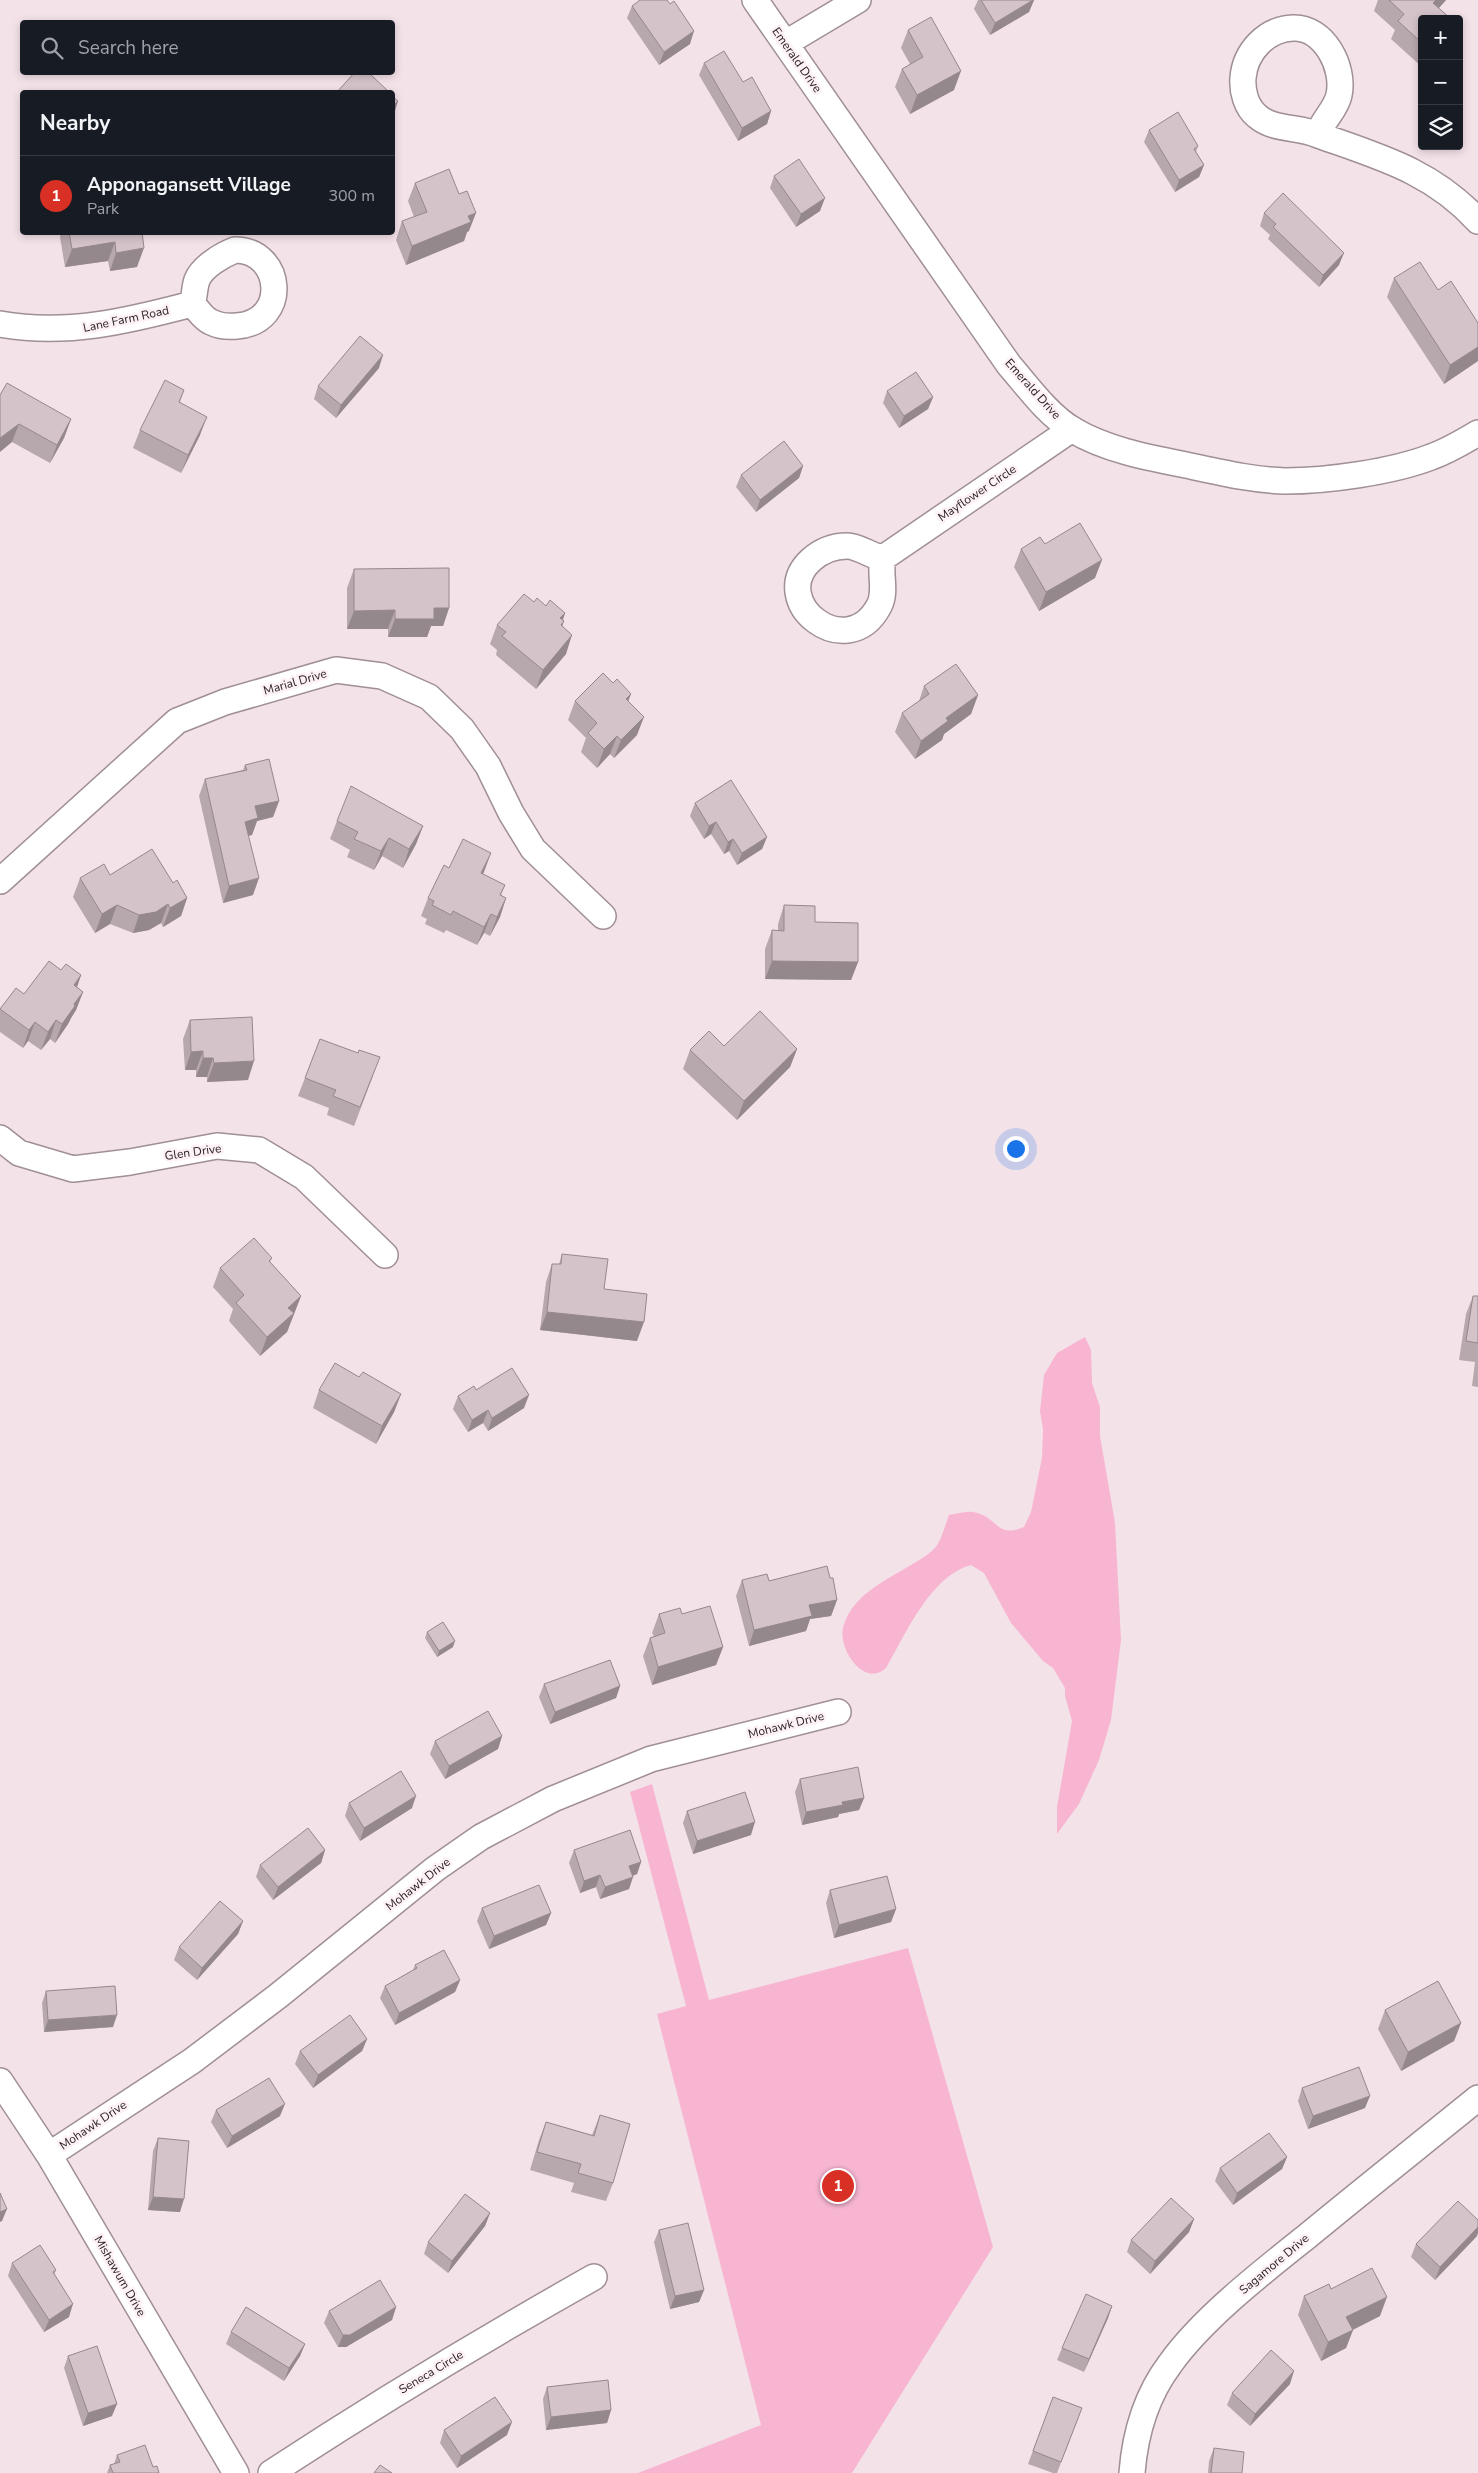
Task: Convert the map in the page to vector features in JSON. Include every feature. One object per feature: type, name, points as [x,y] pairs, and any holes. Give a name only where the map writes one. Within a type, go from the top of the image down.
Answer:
[{"type":"street","name":"Emerald Drive","points":[[755,0],[1009,365],[1048,410],[1072,429],[1089,439],[1148,457],[1222,473],[1285,481],[1370,472],[1411,463],[1445,451],[1478,433]]},
{"type":"street","points":[[786,44],[858,0]]},
{"type":"street","points":[[1318,135],[1321,125],[1339,96],[1339,70],[1336,58],[1325,44],[1310,33],[1294,28],[1279,31],[1263,39],[1251,51],[1246,61],[1243,83],[1249,106],[1264,121],[1284,128],[1310,131],[1318,135],[1417,173],[1444,189],[1478,221]]},
{"type":"street","name":"Lane Farm Road","points":[[0,324],[47,330],[88,328],[123,322],[192,304]]},
{"type":"street","name":"Mayflower Circle","points":[[883,558],[1072,429]]},
{"type":"street","name":"Marial Drive","points":[[0,881],[177,721],[225,702],[336,670],[382,676],[429,697],[462,729],[488,766],[511,813],[534,849],[603,916]]},
{"type":"street","name":"Glen Drive","points":[[0,1138],[19,1153],[73,1169],[130,1162],[216,1146],[259,1150],[304,1177],[385,1255]]},
{"type":"street","name":"Mohawk Drive","points":[[49,2155],[208,2049],[435,1869],[481,1837],[553,1799],[651,1760],[838,1712]]},
{"type":"street","name":"Mishawum Drive","points":[[0,2081],[49,2155],[236,2473]]},
{"type":"street","name":"Sagamore Drive","points":[[1132,2473],[1136,2434],[1161,2378],[1180,2351],[1270,2266],[1478,2098]]},
{"type":"street","name":"Seneca Circle","points":[[271,2473],[352,2420],[508,2325],[594,2277]]},
{"type":"shaded area","points":[[1085,1337],[1091,1350],[1092,1383],[1100,1407],[1100,1436],[1115,1523],[1121,1640],[1111,1720],[1099,1760],[1079,1804],[1057,1834],[1057,1807],[1072,1721],[1065,1696],[1065,1688],[1053,1668],[1043,1661],[1011,1623],[984,1573],[971,1565],[956,1571],[943,1581],[931,1593],[911,1623],[886,1668],[878,1673],[862,1670],[855,1664],[845,1646],[843,1628],[857,1602],[868,1592],[922,1559],[936,1547],[949,1515],[973,1512],[981,1514],[1002,1529],[1015,1530],[1024,1527],[1031,1512],[1042,1458],[1043,1429],[1040,1411],[1044,1375],[1057,1353]]},
{"type":"shaded area","points":[[652,1784],[709,2000],[908,1948],[993,2247],[852,2473],[638,2473],[761,2425],[657,2014],[686,2006],[630,1792]]},
{"type":"building","points":[[640,0],[667,0],[670,4],[674,1],[694,31],[664,52],[632,6]]},
{"type":"building","points":[[981,0],[1033,0],[995,23]]},
{"type":"building","points":[[1389,0],[1436,0],[1433,3],[1446,15],[1418,15],[1418,39],[1398,21],[1404,14]]},
{"type":"building","points":[[931,17],[961,71],[917,95],[902,69],[923,57],[908,30]]},
{"type":"building","points":[[724,51],[743,82],[752,77],[771,111],[742,128],[704,63]]},
{"type":"building","points":[[352,75],[371,75],[387,90],[339,90]]},
{"type":"building","points":[[1178,112],[1198,146],[1194,149],[1204,165],[1179,180],[1149,130]]},
{"type":"building","points":[[799,159],[825,198],[801,214],[774,176]]},
{"type":"building","points":[[449,169],[459,194],[467,191],[476,213],[468,216],[471,222],[412,246],[402,221],[427,212],[415,183]]},
{"type":"building","points":[[1283,193],[1344,253],[1323,275],[1273,227],[1276,224],[1264,213]]},
{"type":"building","points":[[70,235],[142,235],[144,248],[116,253],[115,242],[72,249]]},
{"type":"building","points":[[1420,262],[1438,290],[1451,281],[1478,323],[1478,347],[1450,365],[1394,278]]},
{"type":"building","points":[[360,336],[383,355],[341,405],[318,386]]},
{"type":"building","points":[[916,372],[933,397],[904,416],[887,391]]},
{"type":"building","points":[[165,380],[184,390],[179,402],[207,417],[188,455],[140,430]]},
{"type":"building","points":[[7,383],[71,419],[57,445],[19,424],[0,438],[0,395]]},
{"type":"building","points":[[784,441],[803,466],[760,500],[741,475]]},
{"type":"building","points":[[1080,523],[1102,560],[1046,592],[1021,549],[1040,537],[1045,544]]},
{"type":"building","points":[[449,568],[449,608],[434,608],[434,619],[395,619],[395,610],[354,611],[354,569]]},
{"type":"building","points":[[524,594],[534,602],[537,598],[546,606],[550,600],[565,613],[560,618],[564,621],[561,625],[572,635],[543,670],[502,636],[506,632],[497,625]]},
{"type":"building","points":[[956,664],[978,695],[946,718],[948,721],[921,741],[902,713],[929,694],[924,686]]},
{"type":"building","points":[[603,673],[613,683],[617,679],[631,694],[626,699],[644,717],[621,740],[617,736],[604,749],[588,733],[597,723],[575,701]]},
{"type":"building","points":[[269,759],[279,801],[255,806],[258,818],[245,822],[259,878],[229,886],[205,779],[247,770],[245,765]]},
{"type":"building","points":[[731,780],[767,837],[742,853],[733,839],[728,842],[716,822],[709,826],[695,803]]},
{"type":"building","points":[[351,786],[423,826],[409,849],[389,838],[381,851],[354,839],[358,832],[337,821]]},
{"type":"building","points":[[463,839],[491,853],[481,873],[505,885],[500,895],[506,898],[497,917],[491,914],[484,927],[453,911],[451,915],[432,905],[434,901],[428,898],[444,865],[449,868]]},
{"type":"building","points":[[152,849],[173,883],[177,880],[187,898],[170,908],[168,904],[156,912],[139,915],[117,905],[102,914],[80,878],[104,864],[110,875]]},
{"type":"building","points":[[784,905],[815,906],[815,922],[858,923],[858,962],[772,961],[772,930],[784,931]]},
{"type":"building","points":[[49,961],[61,970],[66,964],[81,975],[74,985],[83,992],[62,1024],[56,1020],[48,1032],[35,1022],[29,1030],[0,1009],[16,988],[24,994]]},
{"type":"building","points":[[760,1011],[797,1049],[744,1101],[690,1050],[709,1031],[724,1046]]},
{"type":"building","points":[[252,1017],[254,1061],[214,1063],[213,1058],[203,1058],[203,1051],[191,1052],[190,1020]]},
{"type":"building","points":[[320,1039],[358,1053],[359,1050],[380,1057],[360,1107],[333,1096],[336,1090],[305,1078]]},
{"type":"building","points":[[254,1238],[272,1258],[269,1261],[301,1296],[288,1308],[294,1313],[267,1337],[236,1303],[244,1295],[220,1268]]},
{"type":"building","points":[[562,1254],[608,1259],[604,1289],[647,1294],[644,1322],[547,1312],[552,1264],[561,1264]]},
{"type":"building","points":[[1473,1296],[1478,1296],[1478,1343],[1466,1341]]},
{"type":"building","points":[[335,1363],[359,1377],[363,1372],[401,1394],[382,1426],[319,1390]]},
{"type":"building","points":[[512,1368],[529,1395],[492,1418],[488,1410],[472,1420],[458,1396],[474,1386],[476,1390]]},
{"type":"building","points":[[827,1566],[830,1578],[833,1578],[837,1600],[809,1605],[812,1616],[754,1630],[742,1580],[767,1574],[769,1581]]},
{"type":"building","points":[[710,1606],[723,1647],[658,1667],[650,1638],[665,1633],[659,1614],[680,1608],[682,1614]]},
{"type":"building","points":[[443,1622],[455,1641],[439,1651],[427,1632]]},
{"type":"building","points":[[610,1660],[620,1686],[555,1712],[544,1684]]},
{"type":"building","points":[[488,1711],[502,1736],[449,1766],[435,1741]]},
{"type":"building","points":[[858,1767],[864,1798],[842,1802],[843,1805],[806,1812],[800,1779]]},
{"type":"building","points":[[401,1771],[416,1796],[364,1828],[349,1803]]},
{"type":"building","points":[[745,1792],[755,1822],[697,1841],[687,1811]]},
{"type":"building","points":[[308,1828],[325,1850],[278,1887],[260,1865]]},
{"type":"building","points":[[630,1830],[641,1862],[629,1866],[633,1877],[605,1887],[600,1875],[584,1881],[574,1850]]},
{"type":"building","points":[[887,1876],[896,1909],[839,1925],[830,1890]]},
{"type":"building","points":[[539,1885],[551,1913],[494,1936],[482,1908]]},
{"type":"building","points":[[220,1901],[243,1921],[202,1968],[179,1947]]},
{"type":"building","points":[[444,1950],[460,1980],[399,2013],[385,1986],[417,1968],[415,1965]]},
{"type":"building","points":[[1438,1981],[1461,2023],[1408,2052],[1385,2010]]},
{"type":"building","points":[[115,1986],[117,2015],[48,2020],[46,1991]]},
{"type":"building","points":[[350,2015],[367,2039],[318,2075],[300,2051]]},
{"type":"building","points":[[1359,2067],[1370,2096],[1313,2116],[1302,2088]]},
{"type":"building","points":[[269,2078],[285,2104],[232,2136],[216,2110]]},
{"type":"building","points":[[600,2115],[630,2124],[613,2183],[578,2173],[581,2164],[537,2152],[546,2122],[594,2136]]},
{"type":"building","points":[[1269,2133],[1287,2157],[1237,2193],[1220,2168]]},
{"type":"building","points":[[158,2138],[189,2141],[184,2199],[153,2197]]},
{"type":"building","points":[[0,2193],[7,2209],[0,2212]]},
{"type":"building","points":[[465,2194],[490,2213],[452,2261],[428,2242]]},
{"type":"building","points":[[1171,2198],[1194,2219],[1155,2261],[1131,2240]]},
{"type":"building","points":[[1458,2201],[1478,2220],[1478,2227],[1440,2267],[1416,2244]]},
{"type":"building","points":[[688,2223],[704,2290],[675,2296],[659,2230]]},
{"type":"building","points":[[40,2245],[56,2270],[53,2272],[73,2304],[49,2320],[12,2263]]},
{"type":"building","points":[[1372,2268],[1387,2297],[1346,2317],[1353,2330],[1328,2342],[1304,2296],[1329,2284],[1331,2289]]},
{"type":"building","points":[[380,2280],[396,2307],[350,2335],[343,2335],[329,2311]]},
{"type":"building","points":[[1086,2294],[1112,2306],[1089,2359],[1062,2348]]},
{"type":"building","points":[[246,2307],[305,2344],[289,2368],[231,2332]]},
{"type":"building","points":[[97,2346],[117,2404],[88,2413],[68,2356]]},
{"type":"building","points":[[1271,2350],[1294,2371],[1255,2414],[1232,2393]]},
{"type":"building","points":[[608,2380],[611,2410],[551,2417],[547,2387]]},
{"type":"building","points":[[495,2397],[512,2422],[461,2456],[444,2430]]},
{"type":"building","points":[[1053,2397],[1082,2408],[1061,2462],[1033,2451]]},
{"type":"building","points":[[145,2445],[153,2467],[157,2466],[159,2473],[113,2473],[110,2465],[120,2462],[117,2455]]},
{"type":"building","points":[[1214,2448],[1244,2452],[1242,2473],[1211,2473]]},
{"type":"building","points":[[380,2465],[392,2473],[374,2473]]},
{"type":"place","name":"Apponagansett Village","points":[[838,2186]]}]
